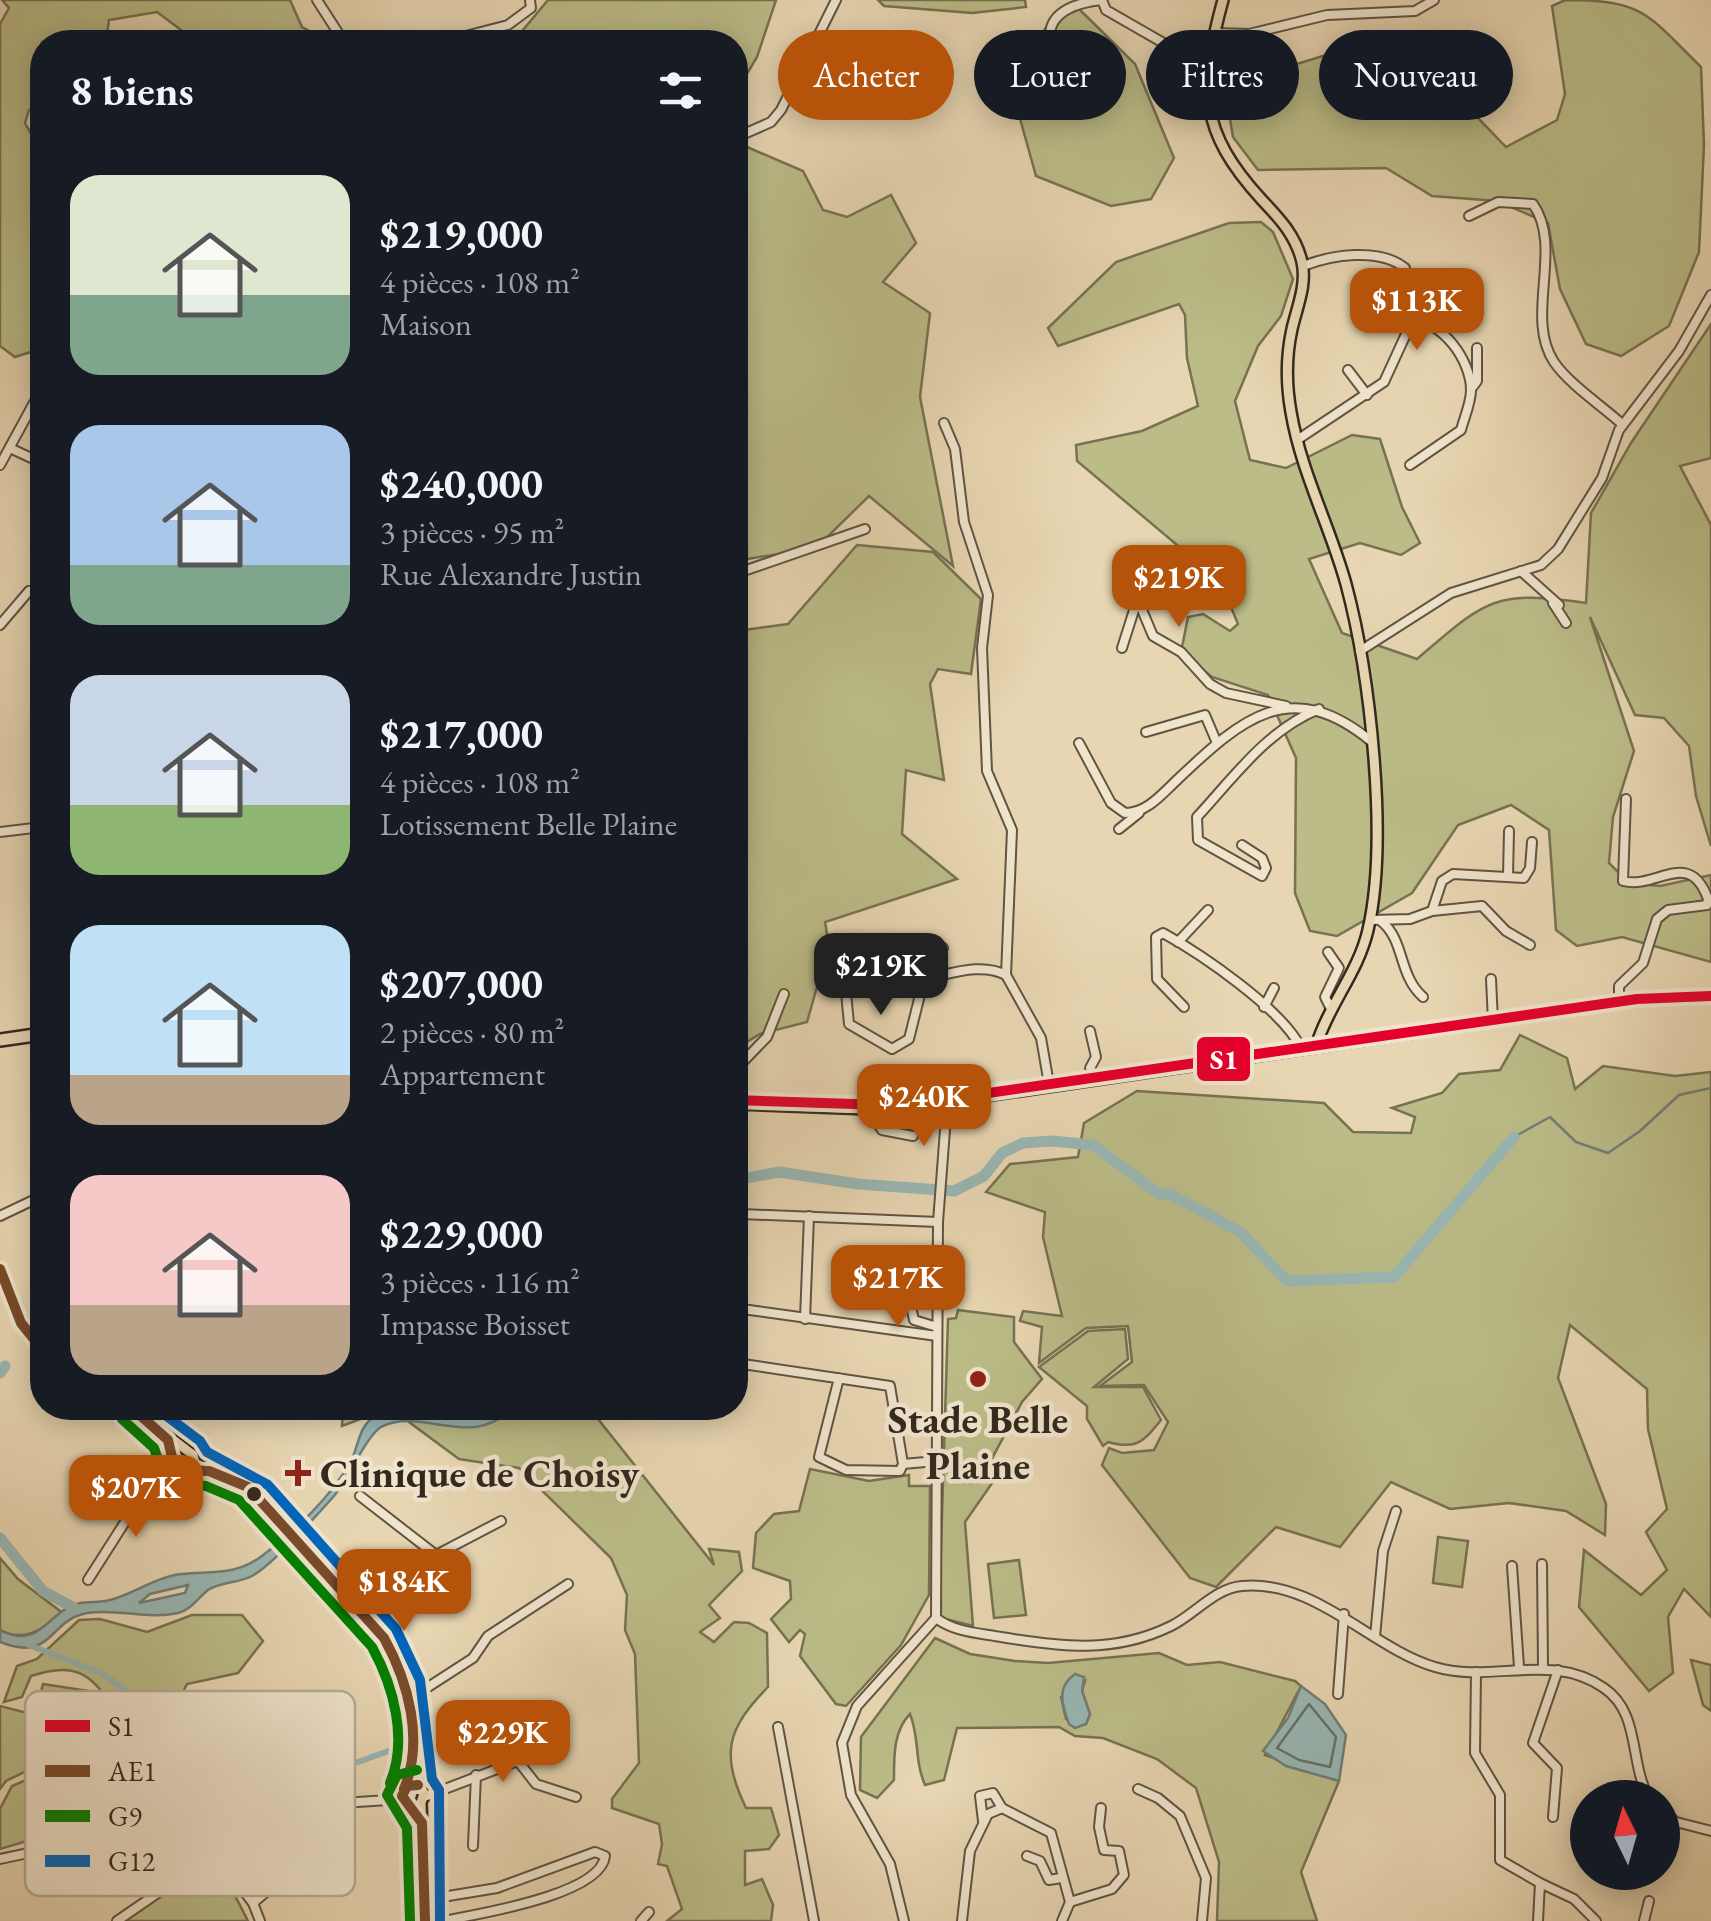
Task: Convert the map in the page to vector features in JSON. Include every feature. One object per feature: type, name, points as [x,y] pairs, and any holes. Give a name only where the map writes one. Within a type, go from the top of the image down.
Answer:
[{"type":"highway","points":[[748,1102],[868,1108],[913,1105],[1316,1046],[1467,1018],[1493,1021],[1619,1002],[1711,996]]},
{"type":"highway","points":[[0,1032],[30,1031]]},
{"type":"highway","points":[[0,1040],[30,1033]]},
{"type":"highway","points":[[748,1101],[884,1105],[1031,1088]]},
{"type":"highway","points":[[946,1116],[949,1105],[967,1099]]},
{"type":"highway","points":[[913,1105],[940,1105],[946,1116]]},
{"type":"main road","points":[[1215,30],[1223,0]]},
{"type":"main road","points":[[1211,120],[1237,174],[1286,226],[1303,266],[1287,364],[1297,440],[1346,585],[1360,650],[1372,742],[1376,920],[1356,970],[1332,1009],[1316,1046]]},
{"type":"main road","points":[[0,1270],[21,1324],[30,1335]]},
{"type":"main road","points":[[146,1420],[186,1450]]},
{"type":"main road","points":[[168,1440],[179,1468]]},
{"type":"main road","points":[[179,1468],[186,1450]]},
{"type":"main road","points":[[179,1468],[186,1450]]},
{"type":"main road","points":[[179,1468],[208,1472],[248,1487],[370,1622],[395,1656],[408,1700],[422,1800],[425,1921]]},
{"type":"main road","points":[[415,1762],[405,1797],[422,1824]]},
{"type":"main road","points":[[405,1797],[418,1785]]},
{"type":"main road","points":[[405,1797],[422,1800]]},
{"type":"street","points":[[317,0],[336,30]]},
{"type":"street","points":[[486,30],[516,22],[531,8],[530,0]]},
{"type":"street","points":[[748,132],[771,122],[781,110],[836,0]]},
{"type":"street","points":[[1053,30],[1060,15],[1084,2],[1102,0],[1106,10],[1146,33]]},
{"type":"street","points":[[1265,30],[1327,14],[1416,11],[1434,0]]},
{"type":"street","points":[[1468,216],[1498,202],[1533,204],[1541,224],[1544,329],[1552,358],[1622,424]]},
{"type":"street","points":[[1303,266],[1348,254],[1397,262],[1404,268],[1406,284],[1382,288],[1368,298]]},
{"type":"street","points":[[1360,650],[1451,593],[1541,565],[1570,533],[1602,478],[1622,424],[1668,368],[1711,295]]},
{"type":"street","points":[[1297,440],[1384,382],[1412,322],[1434,327],[1454,345],[1471,389]]},
{"type":"street","points":[[1410,465],[1460,430],[1471,389],[1477,381],[1477,348]]},
{"type":"street","points":[[1348,370],[1367,395]]},
{"type":"street","points":[[0,465],[30,412]]},
{"type":"street","points":[[944,423],[955,449],[964,522],[988,596],[982,648],[987,771],[994,797],[1012,830],[1006,975]]},
{"type":"street","points":[[12,449],[30,457]]},
{"type":"street","points":[[748,569],[864,529]]},
{"type":"street","points":[[1521,572],[1556,604],[1566,623]]},
{"type":"street","points":[[0,625],[29,591]]},
{"type":"street","points":[[1122,648],[1134,608],[1140,606],[1153,636],[1180,652],[1210,684],[1226,694],[1318,709],[1342,719],[1372,742]]},
{"type":"street","points":[[1120,829],[1217,743],[1250,722],[1291,707]]},
{"type":"street","points":[[1242,845],[1262,858],[1266,868],[1262,876],[1198,840],[1196,817],[1270,738],[1291,720],[1318,709]]},
{"type":"street","points":[[1146,732],[1206,714],[1217,743]]},
{"type":"street","points":[[1079,742],[1117,810],[1126,814],[1143,810]]},
{"type":"street","points":[[1619,1002],[1619,986],[1643,963],[1657,919],[1668,910],[1707,905],[1708,898],[1688,874],[1675,870],[1645,882],[1622,881],[1626,799]]},
{"type":"street","points":[[0,832],[30,828]]},
{"type":"street","points":[[1508,876],[1510,831]]},
{"type":"street","points":[[1432,911],[1442,881],[1453,874],[1524,878],[1532,842]]},
{"type":"street","points":[[1376,920],[1410,919],[1432,911],[1482,906],[1506,931],[1530,945]]},
{"type":"street","points":[[1178,942],[1208,910]]},
{"type":"street","points":[[1376,920],[1395,934],[1400,966],[1423,997]]},
{"type":"street","points":[[1184,1007],[1157,979],[1156,937],[1163,934],[1264,1007],[1290,1031],[1300,1048]]},
{"type":"street","points":[[843,960],[849,1024],[892,1049],[909,1039],[924,979],[920,970],[942,948]]},
{"type":"street","points":[[1328,952],[1340,968],[1325,998],[1332,1009]]},
{"type":"street","points":[[924,979],[994,968],[1006,975],[1042,1038],[1048,1084]]},
{"type":"street","points":[[1491,979],[1493,1021]]},
{"type":"street","points":[[1264,1007],[1274,988]]},
{"type":"street","points":[[748,1057],[767,1037],[784,994]]},
{"type":"street","points":[[1090,1031],[1096,1057],[1090,1068],[1094,1077]]},
{"type":"street","points":[[868,1108],[882,1130],[913,1136]]},
{"type":"street","points":[[904,1921],[890,1864],[851,1794],[842,1743],[857,1706],[936,1618],[938,1222],[946,1116]]},
{"type":"street","points":[[0,1216],[30,1202]]},
{"type":"street","points":[[748,1214],[938,1222]]},
{"type":"street","points":[[805,1319],[809,1216]]},
{"type":"street","points":[[908,1264],[938,1265]]},
{"type":"street","points":[[906,1288],[912,1317],[908,1334]]},
{"type":"street","points":[[748,1310],[908,1334],[937,1332]]},
{"type":"street","points":[[912,1317],[937,1332]]},
{"type":"street","points":[[748,1365],[839,1378],[890,1386],[903,1464],[900,1471],[846,1470],[818,1457],[839,1378]]},
{"type":"street","points":[[903,1464],[936,1461]]},
{"type":"street","points":[[88,1580],[146,1489],[179,1468]]},
{"type":"street","points":[[360,1496],[436,1556]]},
{"type":"street","points":[[1376,1637],[1383,1550],[1396,1511]]},
{"type":"street","points":[[370,1622],[436,1556],[501,1521]]},
{"type":"street","points":[[1542,1564],[1542,1668]]},
{"type":"street","points":[[1512,1566],[1519,1667]]},
{"type":"street","points":[[408,1700],[473,1658],[488,1636],[568,1584]]},
{"type":"street","points":[[936,1618],[948,1627],[1069,1648],[1131,1643],[1200,1610],[1225,1589],[1244,1585],[1274,1590],[1344,1614],[1424,1664],[1476,1672],[1542,1668],[1594,1681],[1619,1703],[1644,1780]]},
{"type":"street","points":[[1338,1694],[1344,1614]]},
{"type":"street","points":[[1554,1817],[1557,1768],[1533,1743],[1558,1670]]},
{"type":"street","points":[[1476,1672],[1475,1753],[1500,1794],[1500,1860],[1574,1899],[1596,1921]]},
{"type":"street","points":[[778,1727],[814,1921]]},
{"type":"street","points":[[422,1800],[518,1761],[536,1784],[576,1797]]},
{"type":"street","points":[[473,1846],[476,1776]]},
{"type":"street","points":[[1138,1789],[1158,1798],[1180,1816],[1206,1878],[1202,1921]]},
{"type":"street","points":[[962,1921],[968,1860],[984,1820],[980,1796],[993,1793],[1002,1808],[1051,1833],[1070,1902],[1062,1921]]},
{"type":"street","points":[[355,1801],[405,1797]]},
{"type":"street","points":[[984,1820],[1002,1808]]},
{"type":"street","points":[[1070,1902],[1108,1891],[1124,1875],[1119,1851],[1104,1850],[1098,1827],[1101,1808]]},
{"type":"street","points":[[1680,1823],[1711,1831]]},
{"type":"street","points":[[424,1900],[456,1898],[595,1852],[605,1856],[601,1868],[558,1895],[443,1921]]},
{"type":"street","points":[[0,1858],[25,1853]]},
{"type":"street","points":[[1027,1856],[1040,1861],[1048,1880],[1061,1878]]},
{"type":"street","points":[[1538,1921],[1540,1884]]},
{"type":"street","points":[[117,1921],[155,1896]]},
{"type":"street","points":[[245,1896],[260,1921]]},
{"type":"street","points":[[252,1903],[261,1896]]},
{"type":"street","points":[[1644,1921],[1649,1901]]},
{"type":"street","points":[[641,1921],[650,1912]]},
{"type":"green space","points":[[2,0],[290,0],[302,27],[308,30],[181,30],[157,12],[109,20],[108,30],[30,30],[30,110],[25,123],[30,132],[30,352],[15,357],[0,346],[0,24],[9,8]]},
{"type":"green space","points":[[548,0],[776,0],[748,72],[748,30],[523,30]]},
{"type":"green space","points":[[878,0],[1025,0],[1026,7],[972,13],[884,6]]},
{"type":"green space","points":[[1565,0],[1629,7],[1655,23],[1701,67],[1704,145],[1699,252],[1669,326],[1621,356],[1586,344],[1560,289],[1548,223],[1497,201],[1432,196],[1386,168],[1258,170],[1233,137],[1230,120],[1299,120],[1299,63],[1319,57],[1319,120],[1480,120],[1506,147],[1557,120],[1565,94],[1552,6]]},
{"type":"green space","points":[[1076,6],[1100,30],[1044,30]]},
{"type":"green space","points":[[1126,55],[1135,64],[1146,91],[1146,120],[1158,120],[1174,158],[1151,199],[1111,206],[1036,176],[1020,120],[1126,120]]},
{"type":"green space","points":[[748,147],[803,171],[823,210],[847,217],[891,195],[916,243],[883,282],[930,313],[920,397],[953,566],[869,496],[816,548],[748,559]]},
{"type":"green space","points":[[1261,222],[1273,232],[1293,279],[1281,316],[1258,346],[1235,401],[1250,460],[1286,468],[1352,435],[1380,439],[1402,507],[1420,543],[1401,555],[1360,543],[1309,559],[1342,633],[1417,659],[1459,624],[1492,604],[1530,598],[1586,603],[1591,513],[1631,443],[1711,324],[1711,458],[1680,466],[1711,525],[1711,846],[1696,796],[1689,746],[1664,718],[1635,715],[1590,617],[1634,751],[1613,817],[1609,863],[1629,883],[1660,886],[1711,875],[1711,962],[1622,937],[1577,946],[1556,930],[1549,830],[1511,805],[1458,825],[1412,893],[1337,936],[1310,931],[1295,893],[1296,758],[1268,695],[1212,677],[1181,652],[1188,617],[1203,614],[1230,631],[1238,624],[1220,581],[1077,461],[1076,445],[1142,431],[1198,406],[1187,358],[1185,315],[1179,304],[1058,346],[1048,328],[1116,262],[1229,223]]},
{"type":"green space","points":[[857,545],[933,552],[981,599],[971,674],[938,669],[930,684],[944,780],[906,770],[902,834],[957,879],[825,922],[829,945],[807,1022],[760,1034],[748,1041],[748,629],[788,624]]},
{"type":"green space","points":[[1520,1035],[1567,1058],[1575,1089],[1603,1066],[1675,1076],[1711,1072],[1711,1617],[1684,1589],[1668,1617],[1673,1673],[1649,1691],[1579,1607],[1584,1550],[1641,1595],[1667,1570],[1646,1532],[1667,1509],[1648,1429],[1647,1389],[1570,1325],[1558,1378],[1606,1504],[1605,1535],[1566,1511],[1509,1503],[1450,1509],[1391,1482],[1340,1547],[1276,1527],[1216,1587],[1190,1578],[1102,1465],[1109,1448],[1122,1453],[1154,1450],[1168,1422],[1144,1385],[1100,1386],[1132,1362],[1128,1326],[1086,1328],[1039,1363],[1042,1327],[1020,1321],[1023,1311],[1062,1316],[1043,1237],[1045,1212],[986,1192],[1010,1164],[1078,1157],[1084,1123],[1137,1091],[1324,1103],[1353,1132],[1411,1133],[1415,1117],[1392,1108],[1442,1093],[1459,1074],[1500,1070]]},
{"type":"green space","points":[[958,1310],[1014,1317],[1014,1342],[1042,1379],[1022,1402],[987,1468],[997,1476],[965,1522],[973,1626],[942,1618],[939,1613],[948,1319],[956,1318]]},
{"type":"green space","points":[[1125,1329],[1128,1359],[1094,1387],[1143,1387],[1161,1420],[1139,1442],[1108,1442],[1103,1446],[1087,1419],[1087,1406],[1039,1367],[1088,1331]]},
{"type":"green space","points":[[406,1420],[599,1420],[714,1565],[709,1549],[739,1552],[742,1571],[709,1605],[720,1618],[700,1632],[714,1642],[734,1622],[749,1623],[767,1633],[768,1687],[736,1729],[731,1757],[746,1808],[771,1808],[779,1835],[769,1849],[745,1851],[745,1885],[762,1879],[773,1905],[771,1921],[667,1921],[682,1909],[667,1866],[658,1864],[662,1844],[659,1824],[612,1808],[612,1799],[639,1763],[635,1654],[625,1630],[627,1595],[611,1558],[519,1468],[459,1459]]},
{"type":"green space","points":[[810,1469],[869,1481],[909,1475],[909,1486],[930,1486],[929,1595],[901,1645],[846,1706],[836,1704],[800,1656],[805,1634],[800,1630],[789,1642],[771,1619],[791,1599],[790,1581],[753,1568],[756,1533],[774,1514],[799,1511]]},
{"type":"green space","points":[[1438,1537],[1468,1541],[1462,1587],[1433,1583]]},
{"type":"green space","points":[[0,1558],[18,1579],[64,1614],[26,1635],[0,1630]]},
{"type":"green space","points":[[1019,1560],[1026,1615],[994,1618],[988,1564]]},
{"type":"green space","points":[[192,1615],[242,1615],[263,1641],[238,1673],[187,1684],[184,1691],[101,1691],[80,1673],[59,1670],[31,1676],[22,1697],[4,1702],[17,1666],[37,1659],[79,1620],[100,1619],[147,1632]]},
{"type":"green space","points":[[935,1638],[970,1654],[1015,1661],[1048,1663],[1159,1653],[1187,1665],[1220,1662],[1295,1681],[1301,1686],[1265,1755],[1339,1781],[1301,1872],[1317,1921],[1217,1921],[1219,1862],[1196,1788],[1157,1759],[1103,1738],[1075,1736],[1059,1727],[957,1728],[944,1780],[925,1785],[910,1714],[897,1737],[894,1780],[877,1798],[860,1790],[861,1737]],"holes":[[[1085,1681],[1082,1691],[1090,1714],[1086,1724],[1066,1719],[1061,1697]]]},
{"type":"green space","points":[[1691,1660],[1711,1665],[1711,1711],[1703,1705]]},
{"type":"green space","points":[[43,1684],[89,1691],[41,1691]]},
{"type":"green space","points":[[0,1706],[25,1712],[25,1772],[6,1781],[0,1789]]},
{"type":"green space","points":[[25,1780],[25,1842],[0,1849],[0,1809],[12,1786]]},
{"type":"green space","points":[[155,1896],[235,1896],[248,1921],[122,1921]]},
{"type":"water","points":[[370,1420],[497,1420],[464,1427],[413,1421],[381,1427],[334,1496],[271,1562],[252,1576],[208,1590],[183,1611],[166,1615],[87,1613],[64,1623],[41,1644],[17,1647],[0,1642],[0,1630],[14,1635],[35,1633],[59,1613],[80,1603],[110,1600],[173,1575],[223,1571],[252,1562],[287,1536],[322,1501],[351,1461],[362,1430]],"holes":[[[188,1585],[185,1593],[139,1603],[150,1594]]]},
{"type":"water","points":[[1075,1674],[1084,1677],[1082,1691],[1090,1714],[1086,1724],[1075,1728],[1069,1724],[1062,1697],[1065,1685]]},
{"type":"water","points":[[1301,1686],[1325,1704],[1346,1735],[1339,1781],[1286,1766],[1263,1751],[1288,1718]]},
{"type":"waterway","points":[[1514,1137],[1550,1117],[1576,1142],[1608,1153],[1640,1131],[1679,1095],[1711,1088]]},
{"type":"waterway","points":[[748,1178],[779,1172],[858,1184],[954,1191],[984,1176],[1002,1153],[1023,1143],[1093,1145],[1159,1194],[1170,1194],[1240,1232],[1287,1281],[1394,1277],[1514,1137]]},
{"type":"waterway","points":[[0,1373],[5,1366]]},
{"type":"waterway","points":[[0,1538],[43,1591],[76,1609]]},
{"type":"waterway","points":[[29,1645],[101,1673],[127,1691]]},
{"type":"waterway","points":[[355,1763],[402,1746]]},
{"type":"transit line","name":"S1","points":[[748,1100],[884,1105],[947,1099],[1637,999],[1711,996]]},
{"type":"transit line","name":"AE1","points":[[0,1269],[21,1323],[30,1334]]},
{"type":"transit line","name":"G9","points":[[123,1420],[154,1448],[166,1482],[206,1486],[239,1500],[372,1647],[387,1679],[396,1714],[398,1749],[390,1783]]},
{"type":"transit line","name":"AE1","points":[[146,1420],[168,1440],[175,1470],[209,1471],[248,1487],[384,1638],[411,1712],[413,1751],[404,1789]]},
{"type":"transit line","name":"G12","points":[[172,1420],[200,1441],[207,1452],[268,1485],[396,1629],[420,1680],[432,1779],[439,1790],[440,1920]]},
{"type":"transit line","name":"G9","points":[[410,1921],[407,1828],[387,1795],[397,1775],[417,1770]]},
{"type":"transit line","name":"AE1","points":[[418,1785],[407,1786],[402,1796],[422,1823],[425,1921]]},
{"type":"place","name":"Stade Belle Plaine","points":[[978,1379]]},
{"type":"place","name":"Clinique de Choisy","points":[[298,1473]]}]
